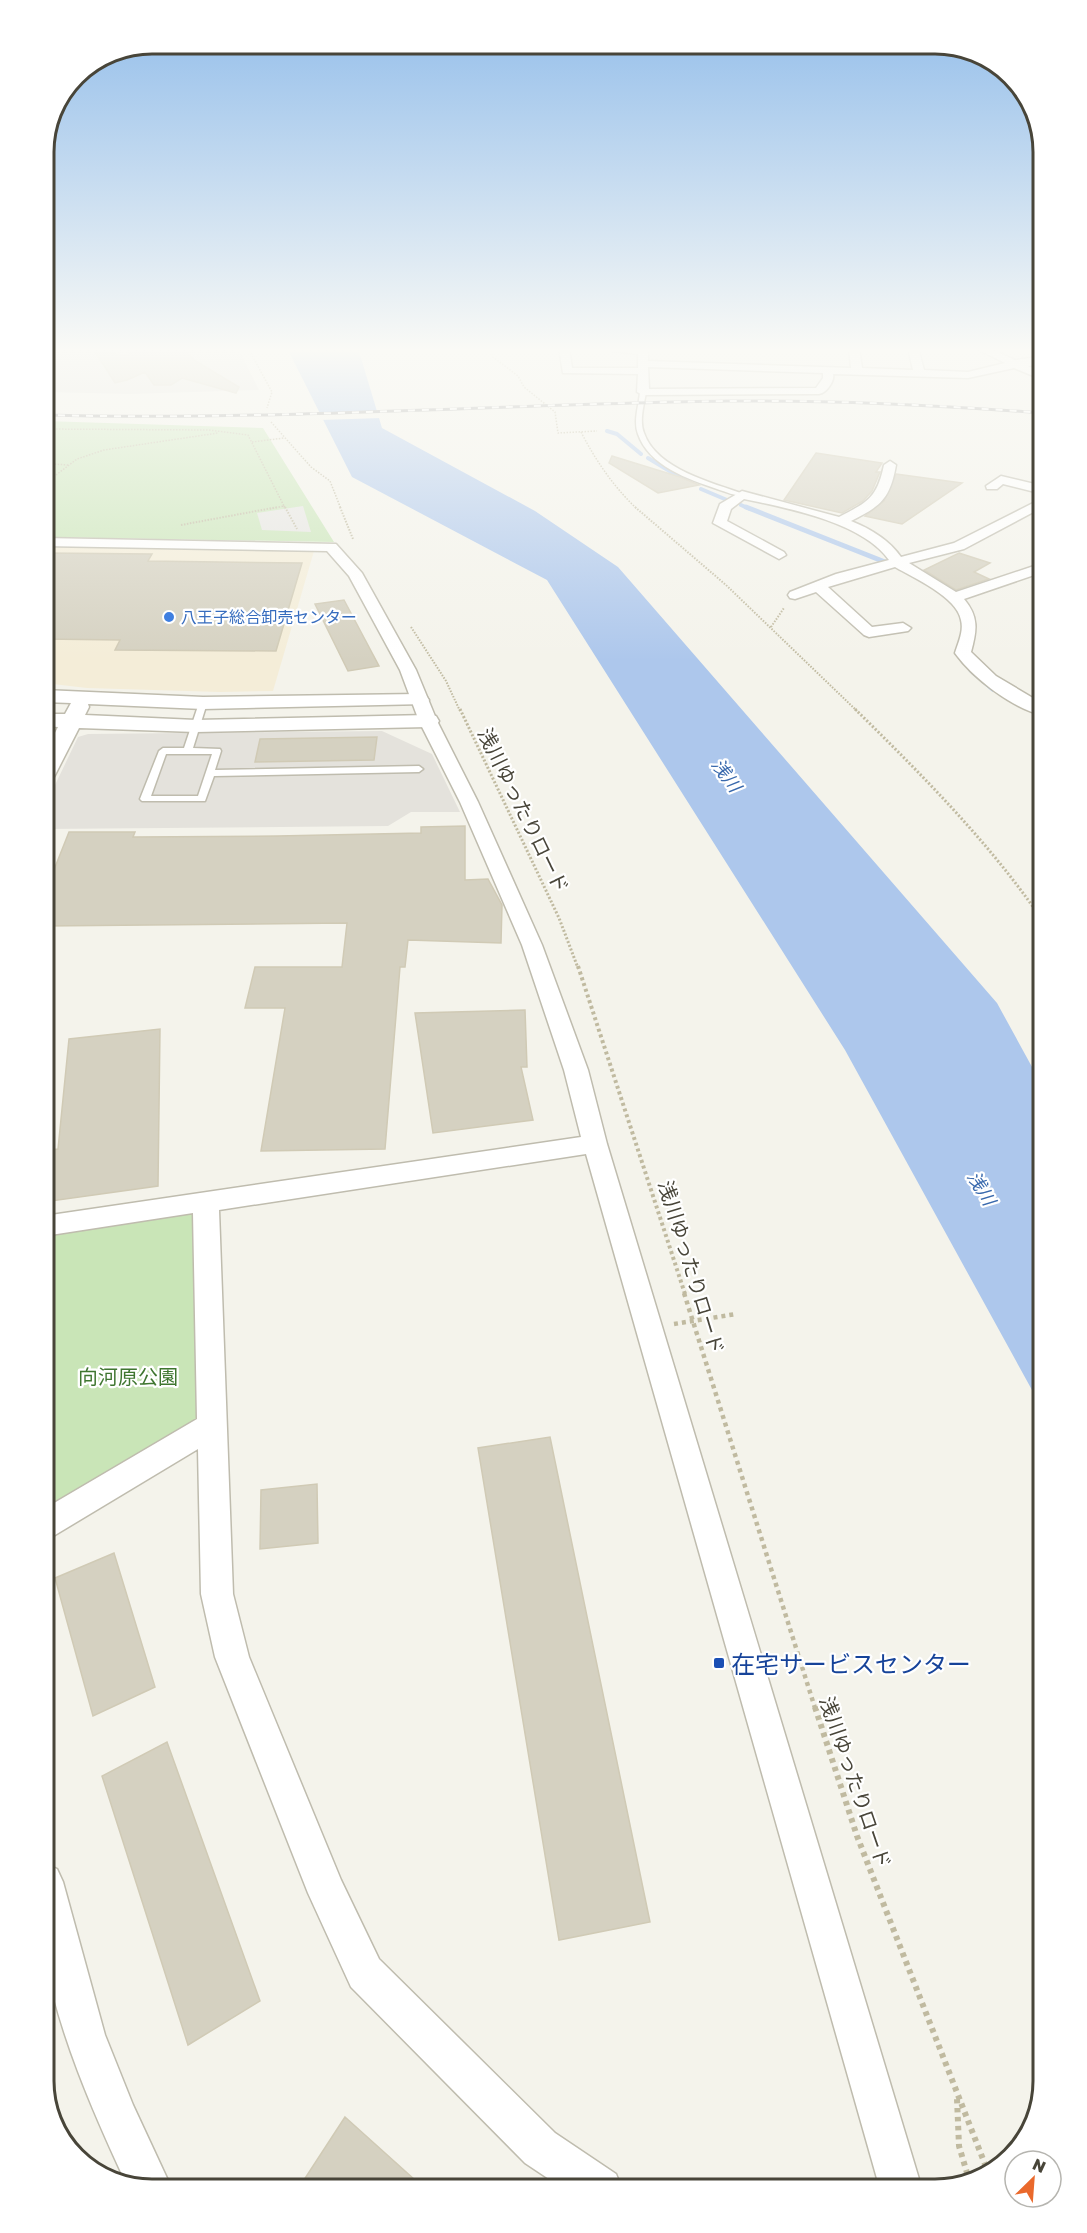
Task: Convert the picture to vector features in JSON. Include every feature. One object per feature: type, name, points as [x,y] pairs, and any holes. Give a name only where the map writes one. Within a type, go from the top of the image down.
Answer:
[{"type":"street","points":[[841,522],[877,503],[887,488],[890,465]]},
{"type":"street","points":[[992,486],[1001,480],[1033,487]]},
{"type":"street","points":[[779,555],[720,524],[725,507],[742,495],[806,510],[841,522],[884,546],[894,555],[898,563],[954,597],[969,617],[969,628],[963,653],[978,671],[999,687],[1033,704]]},
{"type":"street","points":[[795,595],[841,577],[959,546],[1033,508]]},
{"type":"street","points":[[54,542],[331,547],[344,566],[355,573],[408,670],[428,720],[469,802],[532,945],[576,1070],[595,1144],[898,2179]]},
{"type":"street","points":[[954,597],[1033,571]]},
{"type":"street","points":[[818,586],[869,632],[903,628]]},
{"type":"street","points":[[54,697],[203,704],[419,700]]},
{"type":"street","points":[[54,755],[84,700]]},
{"type":"street","points":[[54,721],[196,726],[428,720]]},
{"type":"street","points":[[54,1224],[595,1144]]},
{"type":"street","points":[[206,1201],[217,1594],[232,1656],[327,1893],[365,1973],[540,2148],[586,2179]]},
{"type":"street","points":[[54,1519],[214,1424]]},
{"type":"street","points":[[54,1919],[85,2035],[117,2117],[146,2179]]},
{"type":"lane","points":[[652,452],[686,474],[742,495]]},
{"type":"lane","points":[[188,751],[203,704]]},
{"type":"lane","points":[[163,751],[188,751],[217,751],[202,799],[145,799],[163,751]]},
{"type":"lane","points":[[210,773],[419,770]]},
{"type":"path","points":[[54,476],[77,459],[97,452]]},
{"type":"path","points":[[225,516],[284,506],[257,452]]},
{"type":"path","points":[[297,452],[311,467],[330,481],[358,548]]},
{"type":"path","points":[[591,452],[627,499],[771,627],[938,790],[993,852],[1033,906]]},
{"type":"path","points":[[54,464],[69,465]]},
{"type":"path","name":"浅川ゆったりロード","points":[[407,621],[446,681],[571,948],[607,1050],[777,1594],[857,1836],[985,2165]]},
{"type":"path","points":[[684,1322],[736,1314]]},
{"type":"path","points":[[957,2095],[959,2146],[967,2174]]},
{"type":"shaded area","points":[[303,506],[311,532],[262,530],[257,513]]},
{"type":"shaded area","name":"八王子総合卸売センター","points":[[54,547],[314,551],[273,691],[220,692],[87,688],[54,684]]},
{"type":"shaded area","points":[[382,731],[432,754],[460,812],[411,812],[388,826],[54,829],[54,787],[78,737],[88,734]]},
{"type":"green space","points":[[54,452],[278,452],[334,542],[54,537]]},
{"type":"green space","name":"向河原公園","points":[[206,1201],[214,1424],[54,1519],[54,1224]]},
{"type":"water","name":"浅川","points":[[340,452],[427,452],[535,511],[618,567],[997,1003],[1033,1069],[1033,1392],[845,1050],[547,580],[352,477]]},
{"type":"building","points":[[816,453],[882,463],[876,472],[880,472],[872,491],[863,501],[842,513],[784,500]]},
{"type":"building","points":[[612,456],[699,485],[658,493],[609,463]]},
{"type":"building","points":[[896,474],[962,483],[902,524],[865,516],[884,501]]},
{"type":"building","points":[[54,553],[152,554],[148,561],[302,563],[276,651],[115,650],[120,640],[54,639]]},
{"type":"building","points":[[959,553],[990,563],[974,572],[989,579],[956,590],[924,570]]},
{"type":"building","points":[[344,600],[379,666],[348,671],[315,604]]},
{"type":"building","points":[[377,737],[374,760],[255,762],[260,739]]},
{"type":"building","points":[[465,826],[465,880],[488,879],[502,905],[501,943],[408,940],[405,967],[400,967],[385,1149],[261,1151],[285,1008],[245,1008],[255,967],[342,967],[347,923],[54,926],[54,870],[69,832],[135,832],[133,837],[277,836],[421,833],[421,827]]},
{"type":"building","points":[[525,1010],[527,1067],[521,1067],[533,1120],[433,1133],[415,1013]]},
{"type":"building","points":[[160,1029],[158,1186],[54,1201],[54,1150],[58,1149],[69,1039]]},
{"type":"building","points":[[550,1437],[650,1922],[559,1940],[478,1448]]},
{"type":"building","points":[[317,1484],[318,1543],[260,1549],[261,1490]]},
{"type":"building","points":[[114,1553],[155,1687],[93,1716],[55,1578]]},
{"type":"building","points":[[167,1742],[260,2001],[188,2045],[102,1776]]},
{"type":"building","points":[[345,2117],[414,2179],[305,2179]]},
{"type":"waterway","points":[[648,458],[686,481]]},
{"type":"waterway","points":[[701,489],[727,500]]},
{"type":"waterway","points":[[741,505],[750,509]]},
{"type":"waterway","points":[[746,507],[885,562]]},
{"type":"waterway","points":[[971,670],[993,689]]},
{"type":"place","name":"八王子総合卸売センター","points":[[169,617]]},
{"type":"place","name":"在宅サービスセンター","points":[[719,1663]]}]
